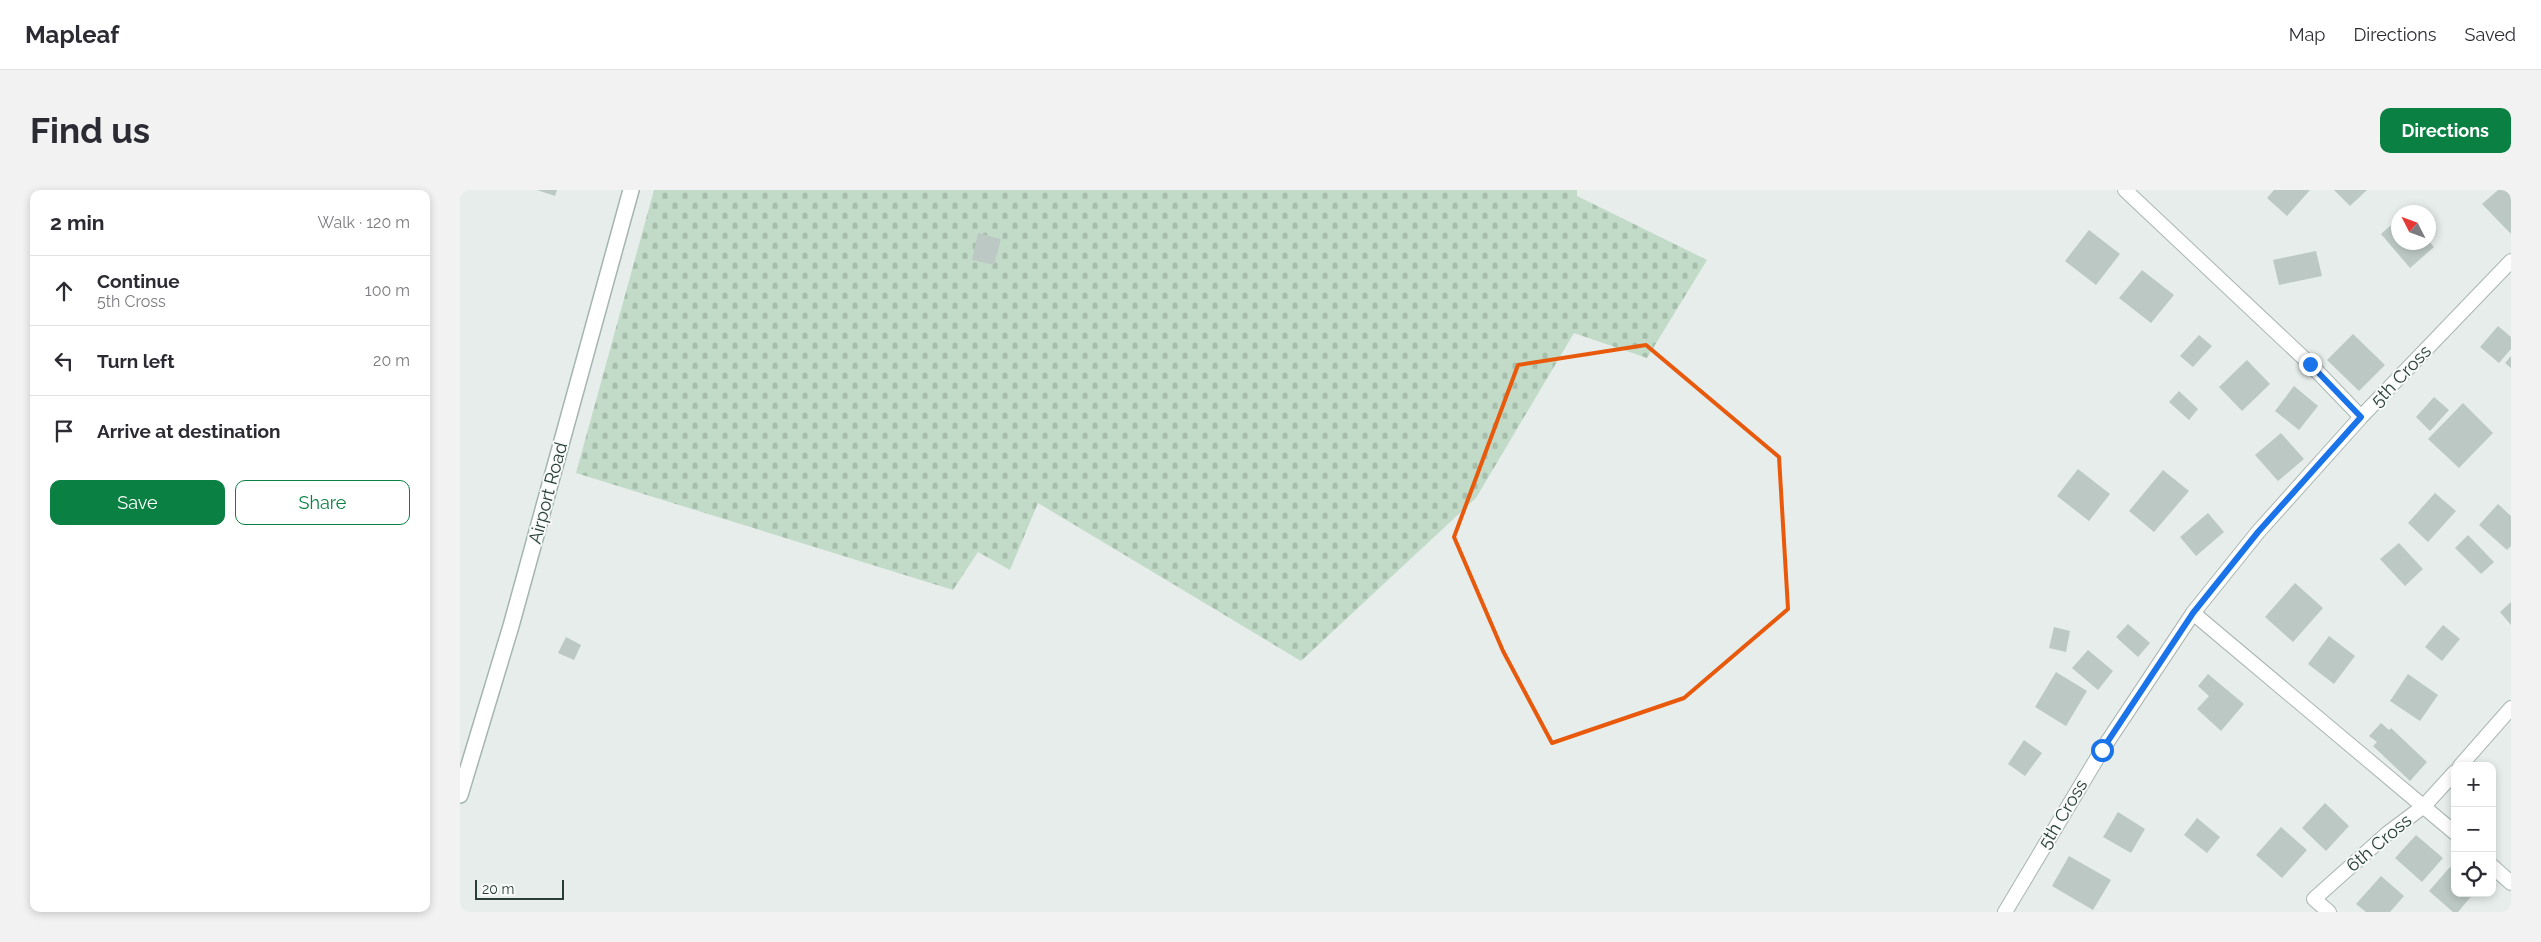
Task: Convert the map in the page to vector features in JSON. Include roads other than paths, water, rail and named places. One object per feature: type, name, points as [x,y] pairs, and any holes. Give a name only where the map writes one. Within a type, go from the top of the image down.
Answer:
[{"type":"main road","name":"Airport Road","points":[[460,795],[511,626],[631,190]]},
{"type":"lane","points":[[2125,190],[2310,364],[2361,417]]},
{"type":"lane","name":"5th Cross","points":[[2005,912],[2102,750],[2193,613],[2258,532],[2361,417],[2511,261]]},
{"type":"lane","points":[[2193,613],[2451,830]]},
{"type":"lane","points":[[2464,762],[2511,708]]},
{"type":"lane","name":"6th Cross","points":[[2329,912],[2314,899],[2388,833],[2424,806],[2451,776]]},
{"type":"lane","points":[[2496,870],[2511,883]]}]
